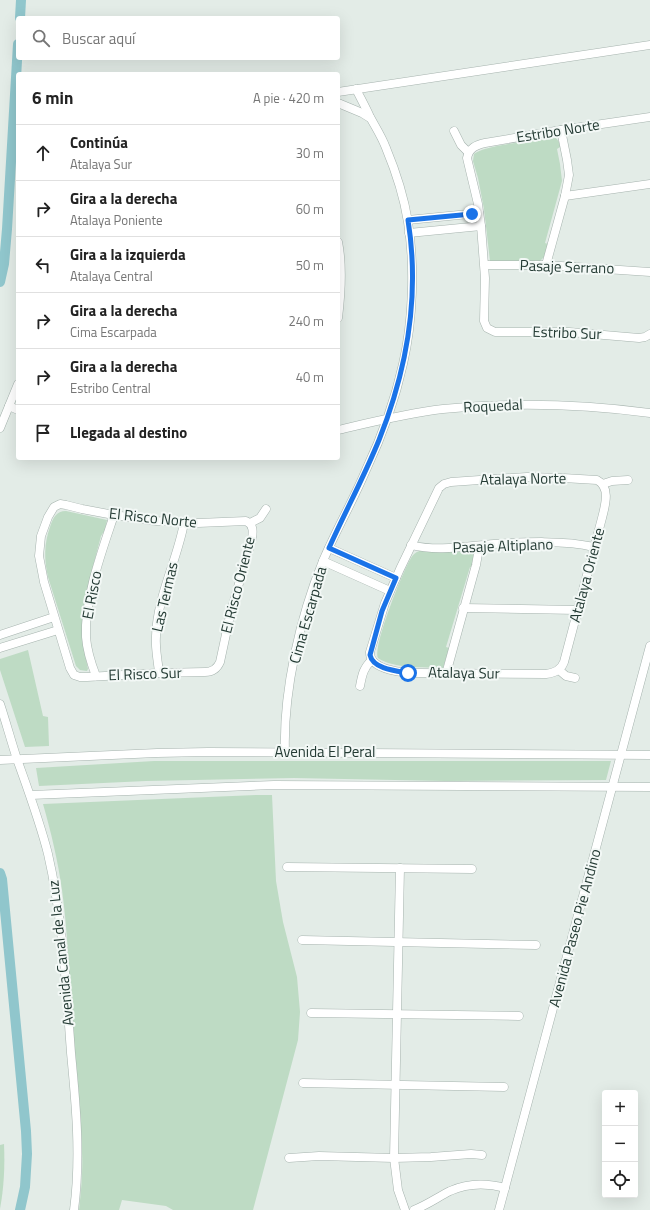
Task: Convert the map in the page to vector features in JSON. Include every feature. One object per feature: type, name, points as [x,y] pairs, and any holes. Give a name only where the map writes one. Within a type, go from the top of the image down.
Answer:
[{"type":"street","points":[[340,92],[650,45]]},
{"type":"street","name":"Cima Escarpada","points":[[285,752],[287,701],[294,662],[308,603],[323,561],[366,470],[387,419],[403,367],[408,339],[412,282],[408,220],[394,168],[383,140],[356,89]]},
{"type":"street","points":[[340,104],[371,118]]},
{"type":"street","name":"Estribo Norte","points":[[468,152],[473,147],[485,143],[650,117]]},
{"type":"street","points":[[454,130],[461,145],[468,152],[467,163],[479,213],[485,265]]},
{"type":"street","points":[[546,266],[567,184],[568,171],[561,130]]},
{"type":"street","points":[[565,196],[650,184]]},
{"type":"street","points":[[408,220],[479,213]]},
{"type":"street","points":[[410,233],[481,226]]},
{"type":"street","points":[[340,256],[340,299]]},
{"type":"street","name":"Pasaje Serrano","points":[[485,265],[546,266],[650,272]]},
{"type":"street","name":"Estribo Sur","points":[[485,265],[486,294],[484,321],[487,328],[495,332],[568,332],[639,338],[649,335]]},
{"type":"street","points":[[0,428],[16,389]]},
{"type":"street","name":"Roquedal","points":[[340,430],[442,409],[512,405],[577,405],[650,412]]},
{"type":"street","points":[[9,406],[16,409]]},
{"type":"street","name":"Atalaya Norte","points":[[412,545],[437,491],[442,486],[451,482],[527,477],[597,480],[603,484]]},
{"type":"street","points":[[603,484],[612,481],[628,480]]},
{"type":"street","name":"Atalaya Oriente","points":[[559,670],[564,662],[605,501],[606,492],[603,484]]},
{"type":"street","name":"El Risco Norte","points":[[54,617],[41,569],[39,550],[43,530],[48,517],[52,509],[57,505],[66,505],[114,515],[155,521],[184,523],[246,521],[250,523]]},
{"type":"street","name":"El Risco Oriente","points":[[216,669],[220,662],[231,611],[252,540],[252,528],[250,523],[260,518],[266,509]]},
{"type":"street","name":"El Risco","points":[[96,676],[86,642],[87,614],[97,570],[114,515]]},
{"type":"street","name":"Las Termas","points":[[160,673],[156,643],[157,622],[184,523]]},
{"type":"street","name":"Pasaje Altiplano","points":[[412,545],[422,548],[434,548],[513,543],[544,543],[582,544],[594,547]]},
{"type":"street","points":[[360,686],[364,670],[372,660],[370,652],[382,611],[412,545]]},
{"type":"street","points":[[446,674],[478,557],[478,546]]},
{"type":"street","points":[[329,548],[396,578]]},
{"type":"street","points":[[323,561],[390,591]]},
{"type":"street","points":[[463,608],[577,610]]},
{"type":"street","points":[[0,635],[54,617],[58,630],[0,648]]},
{"type":"street","name":"El Risco Sur","points":[[58,630],[70,668],[74,675],[80,677],[209,672],[216,669]]},
{"type":"street","name":"Avenida Paseo Pie Andino","points":[[499,1210],[650,646]]},
{"type":"street","name":"Atalaya Sur","points":[[372,660],[382,666],[402,672],[446,674],[546,674],[559,670]]},
{"type":"street","points":[[559,670],[566,676],[575,678]]},
{"type":"street","name":"Avenida Canal de la Luz","points":[[0,704],[31,795],[48,854],[58,912],[77,1114],[78,1151],[74,1210]]},
{"type":"street","name":"Avenida El Peral","points":[[0,760],[157,753],[285,752],[650,755]]},
{"type":"street","points":[[31,795],[274,785],[650,787]]},
{"type":"street","points":[[287,867],[472,869]]},
{"type":"street","points":[[400,868],[394,1158],[398,1190],[405,1210]]},
{"type":"street","points":[[302,940],[536,945]]},
{"type":"street","points":[[311,1013],[519,1016]]},
{"type":"street","points":[[303,1083],[504,1087]]},
{"type":"street","points":[[289,1158],[319,1156],[394,1158],[470,1154],[482,1155]]},
{"type":"street","points":[[414,1210],[450,1191],[468,1186],[486,1184],[505,1188]]},
{"type":"green space","points":[[556,138],[560,147],[557,149],[562,181],[545,243],[548,244],[544,257],[539,262],[490,261],[484,209],[473,161],[474,154],[489,148]]},
{"type":"green space","points":[[66,511],[107,520],[105,530],[101,536],[90,578],[84,649],[88,669],[87,671],[80,670],[76,666],[48,577],[46,564],[45,552],[51,524],[57,514]]},
{"type":"green space","points":[[473,549],[475,555],[472,567],[470,567],[446,647],[449,648],[443,668],[401,666],[385,662],[378,658],[380,639],[384,624],[407,565],[413,555],[421,550]]},
{"type":"green space","points":[[28,650],[43,716],[48,717],[49,746],[25,747],[0,670],[0,659]]},
{"type":"green space","points":[[154,761],[611,761],[606,780],[445,781],[294,778],[146,781],[39,786],[36,768]]},
{"type":"green space","points":[[272,795],[276,881],[283,922],[297,977],[300,1012],[298,1040],[253,1210],[173,1210],[166,1206],[122,1200],[119,1210],[79,1210],[82,1174],[81,1136],[66,922],[58,868],[43,804]]},
{"type":"green space","points":[[4,1144],[4,1176],[0,1209],[0,1145]]},
{"type":"waterway","points":[[20,16],[21,0]]},
{"type":"waterway","points":[[16,72],[17,60]]},
{"type":"waterway","points":[[0,282],[4,264],[7,229],[16,78]]},
{"type":"waterway","points":[[0,873],[2,879],[26,1131],[27,1154],[25,1187],[20,1210]]},
{"type":"route","points":[[408,673],[388,669],[377,664],[370,658],[370,652],[382,611],[396,578],[329,548],[357,491],[379,440],[403,367],[410,327],[412,282],[408,220],[472,214]]}]
